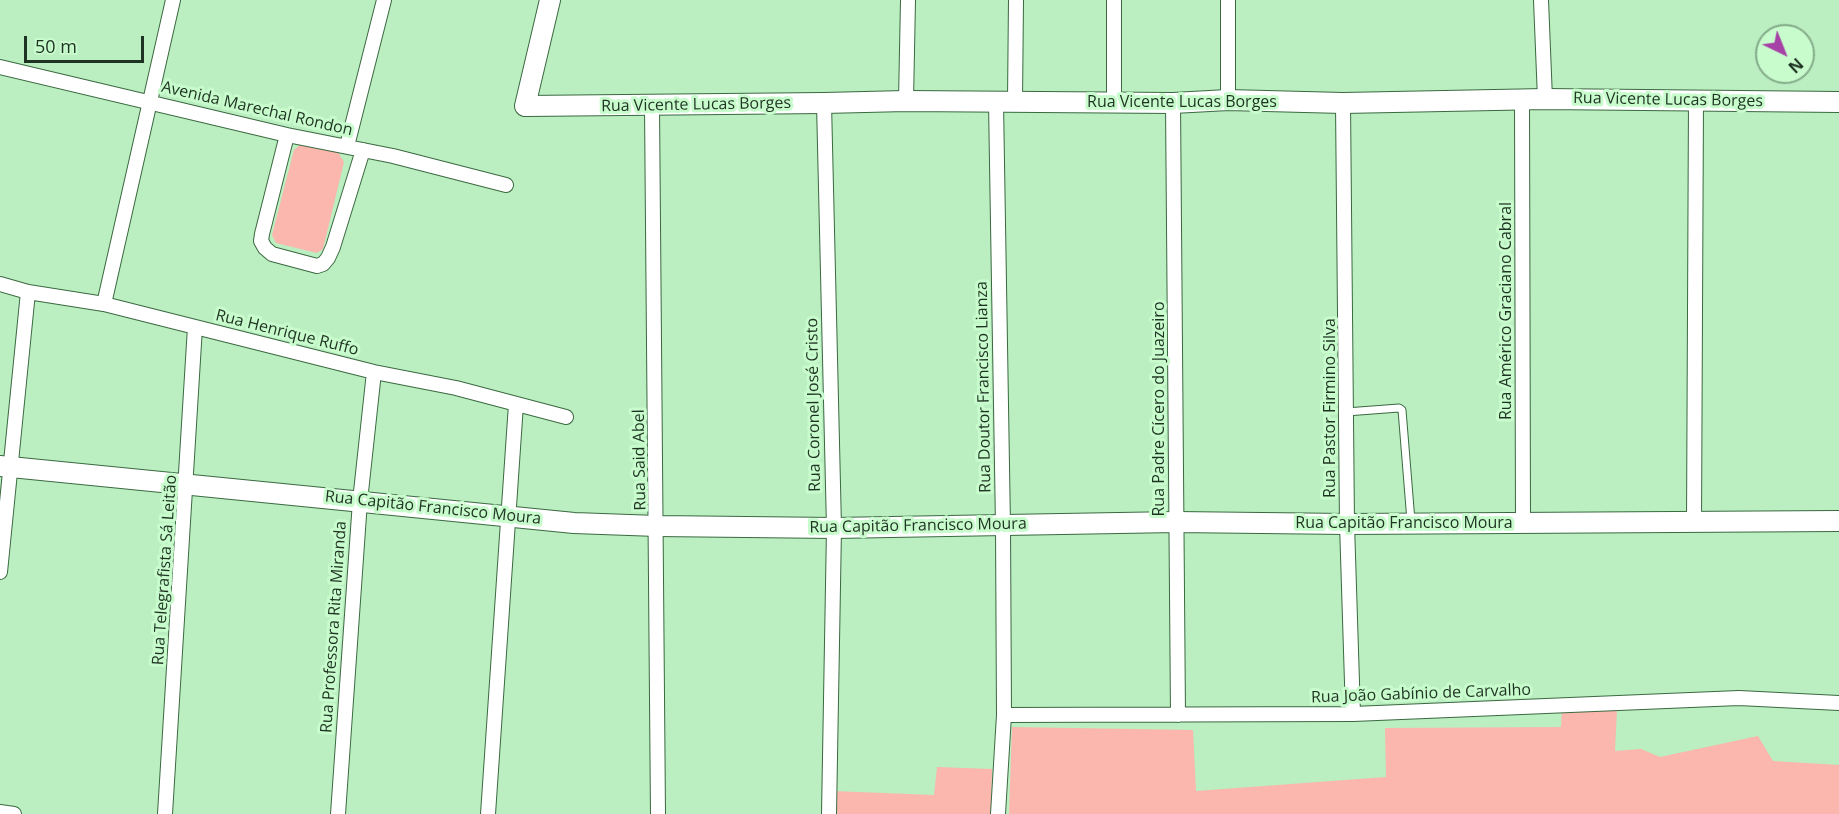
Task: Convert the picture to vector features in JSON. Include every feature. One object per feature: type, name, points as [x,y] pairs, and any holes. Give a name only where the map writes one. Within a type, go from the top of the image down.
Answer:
[{"type":"main road","name":"Rua Vicente Lucas Borges","points":[[550,0],[525,106],[824,104],[906,100],[1173,103],[1228,100],[1343,103],[1545,99],[1839,102]]},
{"type":"main road","name":"Rua Capitão Francisco Moura","points":[[5,466],[574,523],[657,526],[834,528],[1176,522],[1347,524],[1839,521]]},
{"type":"street","points":[[104,304],[174,0]]},
{"type":"street","points":[[347,146],[384,0]]},
{"type":"street","points":[[906,100],[908,0]]},
{"type":"street","name":"Rua Doutor Francisco Lianza","points":[[998,814],[1004,715],[1005,102],[1016,0]]},
{"type":"street","points":[[1114,0],[1114,102]]},
{"type":"street","points":[[1228,0],[1228,100]]},
{"type":"street","points":[[1541,0],[1545,99]]},
{"type":"street","name":"Avenida Marechal Rondon","points":[[0,67],[287,135],[393,156],[506,185]]},
{"type":"street","name":"Rua Américo Graciano Cabral","points":[[1522,100],[1523,522]]},
{"type":"street","points":[[1694,523],[1696,100]]},
{"type":"street","name":"Rua Padre Cícero do Juazeiro","points":[[1173,103],[1178,715]]},
{"type":"street","name":"Rua Pastor Firmino Silva","points":[[1343,103],[1347,524],[1353,714]]},
{"type":"street","name":"Rua Coronel José Cristo","points":[[824,104],[834,528],[829,814]]},
{"type":"street","name":"Rua Said Abel","points":[[652,106],[658,814]]},
{"type":"street","points":[[287,135],[261,241],[272,254],[317,266],[323,264],[333,247],[363,150]]},
{"type":"street","name":"Rua Henrique Ruffo","points":[[0,284],[28,292],[104,304],[374,372],[456,388],[566,417]]},
{"type":"street","points":[[0,572],[5,466],[28,292]]},
{"type":"street","name":"Rua Telegrafista Sá Leitão","points":[[165,814],[195,327]]},
{"type":"street","name":"Rua Professora Rita Miranda","points":[[338,814],[360,501],[374,372]]},
{"type":"street","points":[[488,814],[516,404]]},
{"type":"street","name":"Rua João Gabínio de Carvalho","points":[[1004,715],[1353,714],[1739,698],[1839,703]]},
{"type":"street","points":[[0,812],[15,814]]},
{"type":"lane","points":[[1346,412],[1398,408],[1402,410],[1412,523]]},
{"type":"shaded area","points":[[302,143],[338,152],[344,162],[323,249],[317,253],[276,243],[272,235],[294,150]]},
{"type":"shaded area","points":[[1562,709],[1617,709],[1615,751],[1641,749],[1660,757],[1758,736],[1773,761],[1839,765],[1839,814],[1009,814],[1012,727],[1193,730],[1196,791],[1386,777],[1385,728],[1561,727]]},
{"type":"shaded area","points":[[937,767],[992,769],[991,814],[832,814],[832,791],[934,795]]}]
